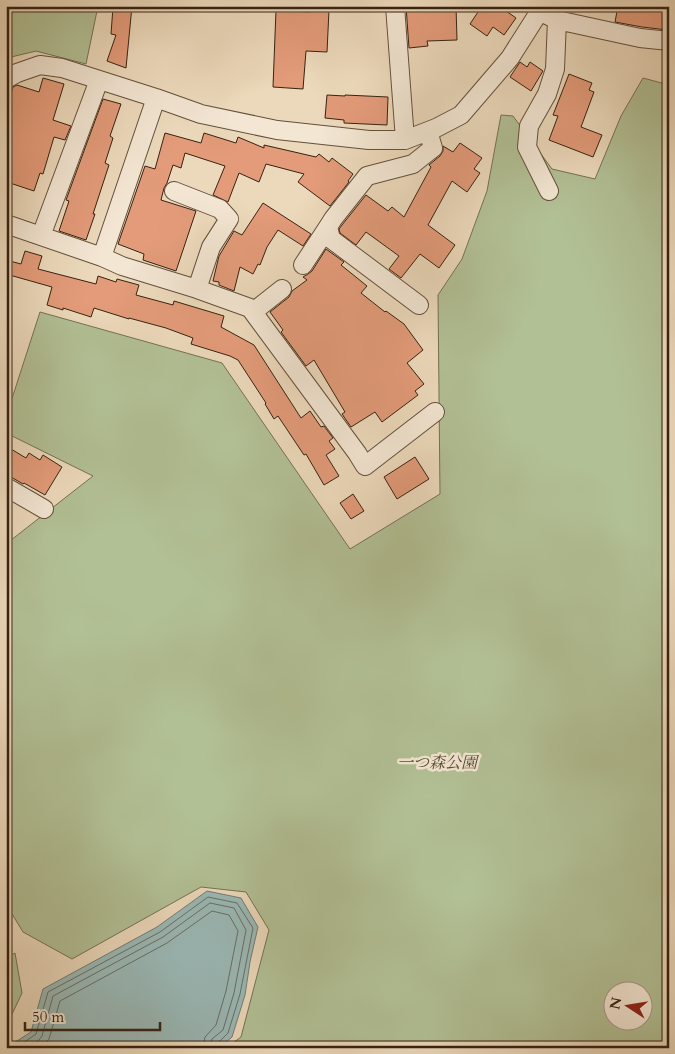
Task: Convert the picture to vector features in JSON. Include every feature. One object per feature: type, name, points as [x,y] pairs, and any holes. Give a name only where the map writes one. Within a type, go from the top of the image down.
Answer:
[{"type":"street","points":[[395,6],[405,140]]},
{"type":"street","points":[[6,79],[40,65],[62,68],[201,114],[276,130],[369,140],[405,140],[428,131],[461,114],[510,58],[542,8],[557,20],[640,38],[669,41]]},
{"type":"street","points":[[549,190],[527,147],[529,126],[547,94],[555,69],[557,20]]},
{"type":"street","points":[[41,236],[99,80]]},
{"type":"street","points":[[102,257],[156,98]]},
{"type":"street","points":[[303,265],[332,219],[367,176],[413,164],[433,148],[428,131]]},
{"type":"street","points":[[174,191],[220,209],[229,219],[211,247],[197,289]]},
{"type":"street","points":[[6,224],[102,257],[122,266],[197,289],[250,308],[365,466],[434,412]]},
{"type":"street","points":[[328,227],[331,239],[419,305]]},
{"type":"street","points":[[253,312],[282,289]]},
{"type":"street","points":[[6,487],[44,509]]},
{"type":"green space","points":[[16,6],[98,6],[86,64],[36,51],[7,58],[6,22]]},
{"type":"green space","name":"一つ森公園","points":[[643,78],[669,85],[669,1048],[226,1048],[241,1037],[269,930],[246,892],[201,887],[72,959],[23,932],[6,904],[6,768],[9,765],[6,764],[6,544],[93,476],[6,433],[6,417],[40,312],[222,363],[350,549],[440,494],[438,295],[462,259],[487,191],[501,115],[513,116],[552,169],[595,179],[621,116]]},
{"type":"green space","points":[[15,953],[22,993],[6,1027],[6,958]]},
{"type":"water","points":[[207,891],[241,898],[258,927],[245,995],[232,1037],[219,1048],[6,1048],[31,1032],[43,989],[157,927]]},
{"type":"building","points":[[126,6],[132,6],[126,68],[107,61],[116,35],[111,34],[113,7],[126,8]]},
{"type":"building","points":[[406,6],[456,6],[457,40],[427,41],[428,46],[409,48]]},
{"type":"building","points":[[482,6],[499,6],[516,18],[504,35],[493,27],[487,36],[470,24]]},
{"type":"building","points":[[618,6],[655,6],[669,9],[668,30],[615,22]]},
{"type":"building","points":[[309,8],[329,10],[327,52],[306,51],[303,89],[273,87],[276,10],[309,12]]},
{"type":"building","points":[[520,62],[527,67],[530,62],[543,71],[531,91],[510,77]]},
{"type":"building","points":[[569,74],[592,83],[589,90],[594,92],[581,127],[602,135],[593,157],[549,140],[558,116],[553,115]]},
{"type":"building","points":[[43,78],[64,84],[53,120],[71,126],[65,140],[54,137],[43,174],[40,173],[34,191],[10,183],[12,176],[6,174],[6,109],[13,87],[17,85],[39,92]]},
{"type":"building","points":[[327,95],[388,97],[387,125],[344,123],[344,120],[325,118]]},
{"type":"building","points":[[103,99],[121,104],[110,136],[113,138],[105,163],[109,165],[86,240],[59,231],[69,201],[66,200]]},
{"type":"building","points":[[165,133],[201,143],[204,133],[236,143],[238,137],[264,148],[264,145],[316,157],[319,154],[329,162],[332,158],[353,174],[330,206],[298,182],[304,174],[266,164],[259,182],[239,173],[228,202],[213,195],[225,166],[185,153],[181,168],[173,165],[161,200],[196,211],[176,271],[143,260],[144,254],[118,244],[145,166],[155,169]]},
{"type":"building","points":[[460,143],[482,158],[474,169],[480,173],[467,192],[452,181],[428,225],[455,245],[439,268],[420,254],[401,278],[389,269],[399,256],[366,232],[356,245],[340,233],[339,229],[366,195],[388,211],[392,207],[404,217],[431,167],[429,165],[440,156],[443,146],[453,152]]},
{"type":"building","points":[[263,203],[311,234],[303,246],[278,230],[267,247],[260,265],[258,264],[253,274],[240,267],[234,291],[219,285],[219,282],[213,281],[219,256],[234,231],[242,235]]},
{"type":"building","points":[[326,249],[344,262],[341,265],[367,286],[361,293],[404,324],[423,350],[407,363],[424,384],[415,391],[418,395],[382,422],[375,412],[351,427],[342,414],[345,412],[314,360],[306,366],[281,332],[283,330],[270,312],[307,280],[303,277],[312,271]]},
{"type":"building","points":[[25,251],[42,256],[38,269],[96,284],[98,276],[116,282],[117,279],[139,285],[136,295],[173,305],[174,301],[224,316],[221,327],[254,345],[301,418],[310,411],[321,427],[324,426],[333,438],[329,441],[335,449],[326,455],[339,476],[324,485],[306,454],[304,455],[278,416],[274,419],[266,403],[238,360],[191,344],[193,338],[166,328],[94,308],[91,317],[47,305],[52,287],[6,274],[6,260],[21,264]]},
{"type":"building","points":[[6,446],[26,458],[29,453],[40,460],[43,455],[62,467],[45,495],[6,474]]},
{"type":"building","points":[[415,457],[429,479],[397,499],[384,477]]},
{"type":"building","points":[[353,494],[364,511],[351,519],[340,503]]}]
